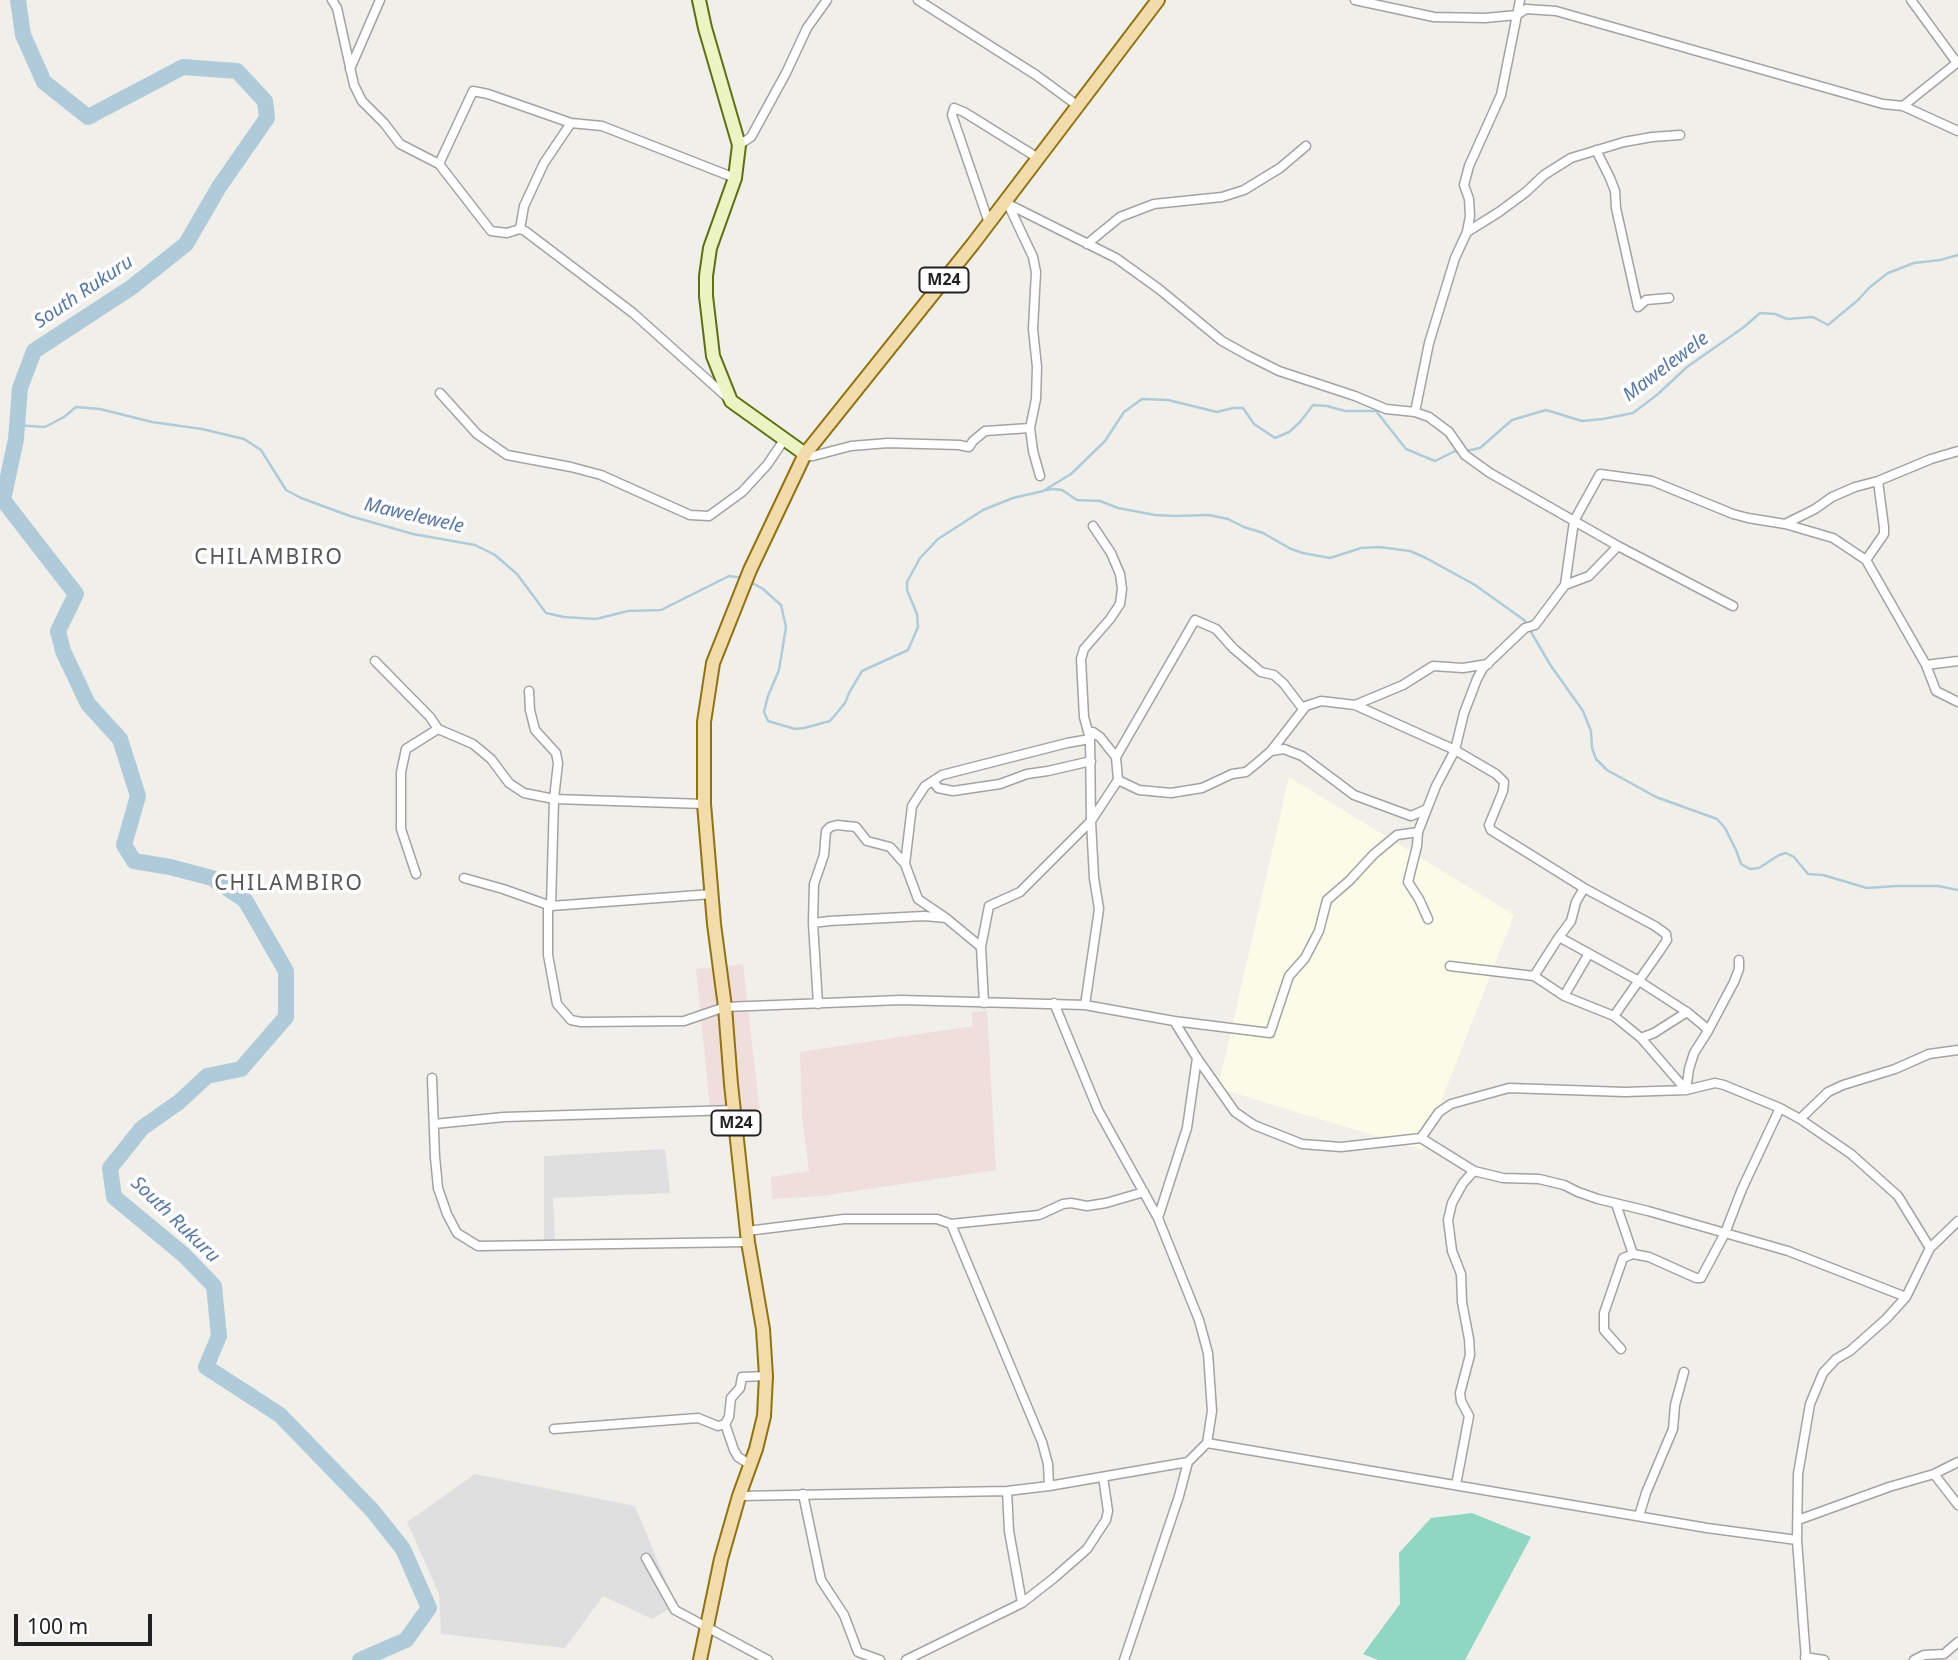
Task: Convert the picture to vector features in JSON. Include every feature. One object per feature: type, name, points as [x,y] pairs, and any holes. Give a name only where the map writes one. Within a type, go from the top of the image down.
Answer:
[{"type":"main road","name":"M24","points":[[700,1660],[720,1559],[764,1416],[766,1376],[763,1329],[748,1236],[734,1110],[704,804],[704,722],[713,663],[744,583],[804,454],[1007,203],[1158,0]]},
{"type":"street","points":[[332,0],[337,8],[354,85],[362,101],[400,144],[439,164],[491,231],[525,231],[633,313],[731,401],[804,454],[813,456],[851,446],[888,443],[969,447],[985,431],[1030,428]]},
{"type":"street","points":[[350,69],[380,0]]},
{"type":"street","points":[[699,0],[739,145],[735,177],[710,248],[706,276],[713,356],[731,401]]},
{"type":"street","points":[[739,145],[751,137],[807,28],[827,0]]},
{"type":"street","points":[[918,0],[1036,75],[1077,106]]},
{"type":"street","points":[[1355,0],[1434,17],[1485,18],[1517,15],[1526,9],[1556,11],[1883,104],[1903,106],[1958,131]]},
{"type":"street","points":[[1415,412],[1429,343],[1455,258],[1467,232],[1469,199],[1464,185],[1469,166],[1501,95],[1520,0]]},
{"type":"street","points":[[1903,106],[1958,63],[1912,0]]},
{"type":"street","points":[[439,164],[473,91],[571,123],[602,126],[735,177]]},
{"type":"street","points":[[989,223],[952,115],[954,108],[1038,158]]},
{"type":"street","points":[[520,229],[524,206],[544,163],[571,123]]},
{"type":"street","points":[[1467,232],[1499,212],[1544,175],[1572,158],[1652,137],[1680,135]]},
{"type":"street","points":[[1087,244],[1120,217],[1154,204],[1222,197],[1244,190],[1280,168],[1306,146]]},
{"type":"street","points":[[1596,150],[1611,177],[1615,191],[1616,208],[1638,307],[1646,299],[1669,299]]},
{"type":"street","points":[[1007,203],[1115,258],[1222,341],[1249,356],[1279,371],[1386,409],[1415,412],[1429,417],[1449,432],[1465,455],[1529,496],[1733,606]]},
{"type":"street","points":[[1007,203],[1033,257],[1036,272],[1033,330],[1037,367],[1036,399],[1030,428],[1040,476]]},
{"type":"street","points":[[440,393],[477,434],[507,455],[601,475],[690,515],[709,516],[742,492],[784,440]]},
{"type":"street","points":[[1785,523],[1855,487],[1958,451]]},
{"type":"street","points":[[1428,919],[1408,882],[1418,832],[1436,786],[1455,750],[1470,696],[1483,668],[1525,628],[1535,625],[1565,585],[1574,522],[1600,474],[1652,481],[1748,519],[1785,523],[1833,538],[1866,560],[1926,665],[1936,691],[1958,702]]},
{"type":"street","points":[[1866,560],[1884,534],[1878,481]]},
{"type":"street","points":[[1085,1005],[1098,909],[1091,821],[1090,739],[1084,717],[1082,659],[1084,649],[1120,604],[1122,589],[1121,574],[1093,526]]},
{"type":"street","points":[[1565,585],[1588,576],[1618,546]]},
{"type":"street","points":[[1116,757],[1195,620],[1216,629],[1261,672],[1274,675],[1303,709]]},
{"type":"street","points":[[375,660],[430,717],[438,729],[473,744],[491,759],[509,783],[524,793],[554,799],[704,804]]},
{"type":"street","points":[[1926,665],[1958,662]]},
{"type":"street","points":[[1354,705],[1403,685],[1433,666],[1463,668],[1488,664]]},
{"type":"street","points":[[529,691],[535,730],[556,753],[558,763],[554,799],[551,906],[548,909],[548,956],[557,1004],[571,1020],[582,1022],[684,1021],[725,1007],[901,1000],[1085,1005],[1174,1021],[1270,1033],[1289,976],[1305,958],[1319,931],[1326,900],[1349,881],[1374,853],[1398,835],[1418,832]]},
{"type":"street","points":[[1118,780],[1139,790],[1171,793],[1202,788],[1232,774],[1246,772],[1271,751],[1303,709],[1321,701],[1354,705],[1455,750],[1496,774],[1504,782],[1489,825],[1491,830],[1584,888],[1666,934],[1667,940],[1614,1016]]},
{"type":"street","points":[[416,874],[401,829],[401,772],[405,749],[438,729]]},
{"type":"street","points":[[984,1003],[981,947],[989,906],[1020,892],[1091,821],[1118,780],[1116,757],[1093,732],[1090,739]]},
{"type":"street","points":[[905,864],[912,806],[925,786],[942,775],[1090,739]]},
{"type":"street","points":[[1271,751],[1284,749],[1301,756],[1354,794],[1411,816],[1427,809]]},
{"type":"street","points":[[933,781],[939,788],[953,791],[1000,784],[1027,774],[1091,761]]},
{"type":"street","points":[[818,1004],[813,923],[814,884],[824,855],[826,831],[830,827],[856,827],[867,841],[890,847],[905,864],[918,899],[981,947]]},
{"type":"street","points":[[464,878],[551,906],[712,894]]},
{"type":"street","points":[[1534,976],[1572,921],[1576,902],[1584,888]]},
{"type":"street","points":[[813,923],[924,916],[946,918]]},
{"type":"street","points":[[1559,937],[1639,981],[1687,1012],[1708,1031]]},
{"type":"street","points":[[1564,996],[1588,955]]},
{"type":"street","points":[[1686,1090],[1694,1053],[1734,982],[1739,960]]},
{"type":"street","points":[[1450,966],[1534,976],[1564,996],[1614,1016],[1641,1038],[1686,1090]]},
{"type":"street","points":[[1054,1003],[1098,1110],[1158,1218],[1199,1320],[1208,1353],[1212,1411],[1207,1443],[1188,1462],[1124,1660]]},
{"type":"street","points":[[1641,1038],[1687,1012]]},
{"type":"street","points":[[1174,1021],[1196,1058],[1236,1112],[1254,1125],[1302,1144],[1341,1147],[1421,1139],[1474,1171],[1503,1178],[1552,1182],[1616,1204],[1788,1251],[1906,1297]]},
{"type":"street","points":[[1800,1119],[1828,1092],[1843,1085],[1895,1069],[1929,1054],[1958,1050]]},
{"type":"street","points":[[1158,1218],[1188,1128],[1196,1058]]},
{"type":"street","points":[[432,1078],[438,1188],[457,1233],[478,1246],[748,1236],[844,1219],[937,1219],[951,1224],[1039,1215],[1071,1202],[1087,1206],[1144,1192]]},
{"type":"street","points":[[1421,1139],[1439,1112],[1451,1104],[1509,1088],[1625,1092],[1686,1090],[1715,1083],[1780,1108],[1851,1154],[1898,1196],[1930,1248]]},
{"type":"street","points":[[1621,1349],[1604,1329],[1604,1313],[1623,1258],[1633,1254],[1648,1257],[1701,1278],[1725,1233],[1742,1189],[1780,1108]]},
{"type":"street","points":[[434,1124],[503,1117],[734,1110]]},
{"type":"street","points":[[1456,1485],[1469,1416],[1460,1393],[1470,1355],[1461,1274],[1452,1251],[1448,1220],[1452,1203],[1463,1183],[1474,1171]]},
{"type":"street","points":[[1616,1204],[1633,1254]]},
{"type":"street","points":[[1824,1660],[1805,1658],[1797,1540],[1798,1474],[1810,1404],[1823,1373],[1836,1359],[1850,1351],[1886,1319],[1906,1297],[1930,1248],[1958,1221]]},
{"type":"street","points":[[951,1224],[1042,1441],[1048,1464],[1049,1486]]},
{"type":"street","points":[[1639,1516],[1672,1429],[1684,1371]]},
{"type":"street","points":[[554,1429],[698,1418],[718,1426],[725,1424],[729,1417],[731,1398],[740,1388],[742,1377],[766,1376]]},
{"type":"street","points":[[725,1424],[738,1457],[751,1465]]},
{"type":"street","points":[[1207,1443],[1797,1540]]},
{"type":"street","points":[[739,1496],[1007,1491],[1188,1462]]},
{"type":"street","points":[[1798,1520],[1934,1474],[1958,1462]]},
{"type":"street","points":[[1934,1474],[1958,1505]]},
{"type":"street","points":[[906,1660],[1022,1603],[1087,1549],[1106,1520],[1108,1511],[1103,1477]]},
{"type":"street","points":[[1007,1491],[1009,1531],[1022,1603]]},
{"type":"street","points":[[803,1494],[821,1580],[844,1615],[855,1656],[880,1660]]},
{"type":"street","points":[[646,1558],[675,1610],[768,1660]]},
{"type":"street","points":[[1914,1660],[1924,1655],[1944,1654],[1958,1642]]},
{"type":"shaded area","points":[[1289,777],[1514,915],[1422,1150],[1218,1088]]},
{"type":"shaded area","points":[[743,964],[760,1113],[713,1136],[696,969]]},
{"type":"shaded area","points":[[987,1011],[996,1170],[821,1196],[772,1199],[771,1177],[809,1171],[802,1115],[800,1052],[973,1026],[972,1012]]},
{"type":"shaded area","points":[[665,1149],[670,1193],[553,1198],[555,1241],[544,1241],[544,1156]]},
{"type":"shaded area","points":[[475,1474],[635,1506],[676,1605],[652,1619],[603,1596],[565,1648],[441,1634],[439,1594],[407,1522]]},
{"type":"green space","points":[[1472,1513],[1531,1537],[1465,1660],[1378,1660],[1363,1654],[1400,1604],[1399,1553],[1431,1518]]},
{"type":"waterway","name":"South Rukuru","points":[[18,0],[23,35],[44,82],[88,117],[183,67],[237,71],[265,101],[267,118],[219,187],[186,244],[132,287],[34,351],[20,388],[16,439],[3,500],[76,594],[58,631],[63,651],[88,704],[120,739],[138,796],[124,845],[134,861],[212,878],[245,900],[286,971],[286,1017],[241,1069],[207,1076],[179,1102],[142,1128],[110,1168],[114,1197],[184,1255],[214,1286],[219,1336],[206,1367],[280,1415],[372,1510],[403,1549],[429,1608],[406,1640],[360,1660]]},
{"type":"waterway","name":"Mawelewele","points":[[1466,451],[1480,448],[1512,420],[1546,410],[1582,421],[1633,413],[1687,367],[1760,313],[1775,314],[1787,319],[1813,317],[1828,325],[1888,273],[1914,263],[1958,255]]},
{"type":"waterway","name":"Mawelewele","points":[[749,581],[781,605],[786,627],[779,670],[764,712],[768,721],[795,729],[804,728],[830,721],[845,703],[862,671],[908,650],[918,627],[917,614],[907,590],[907,582],[920,558],[938,539],[983,510],[1013,498],[1043,491],[1071,474],[1105,441],[1124,412],[1142,399],[1168,400],[1217,412],[1243,408],[1254,424],[1275,438],[1289,432],[1313,405],[1345,411],[1376,411],[1406,449],[1435,461],[1455,451],[1460,453]]},
{"type":"waterway","name":"Mawelewele","points":[[16,425],[45,427],[76,407],[100,409],[152,422],[202,429],[244,439],[261,450],[286,490],[350,516],[413,534],[475,545],[495,555],[517,574],[546,613],[564,617],[596,619],[628,611],[661,610],[729,576],[743,578]]},
{"type":"waterway","points":[[1046,490],[1062,490],[1077,500],[1100,501],[1118,508],[1155,515],[1209,515],[1228,519],[1263,533],[1291,549],[1330,558],[1361,548],[1379,547],[1410,551],[1426,558],[1475,585],[1524,620],[1551,666],[1583,711],[1591,731],[1596,759],[1607,770],[1656,797],[1717,819],[1725,828],[1741,864],[1750,869],[1759,868],[1786,853],[1794,857],[1808,874],[1823,875],[1867,888],[1938,886],[1958,890]]},
{"type":"district","name":"CHILAMBIRO","points":[[269,558]]},
{"type":"district","name":"CHILAMBIRO","points":[[289,884]]}]
